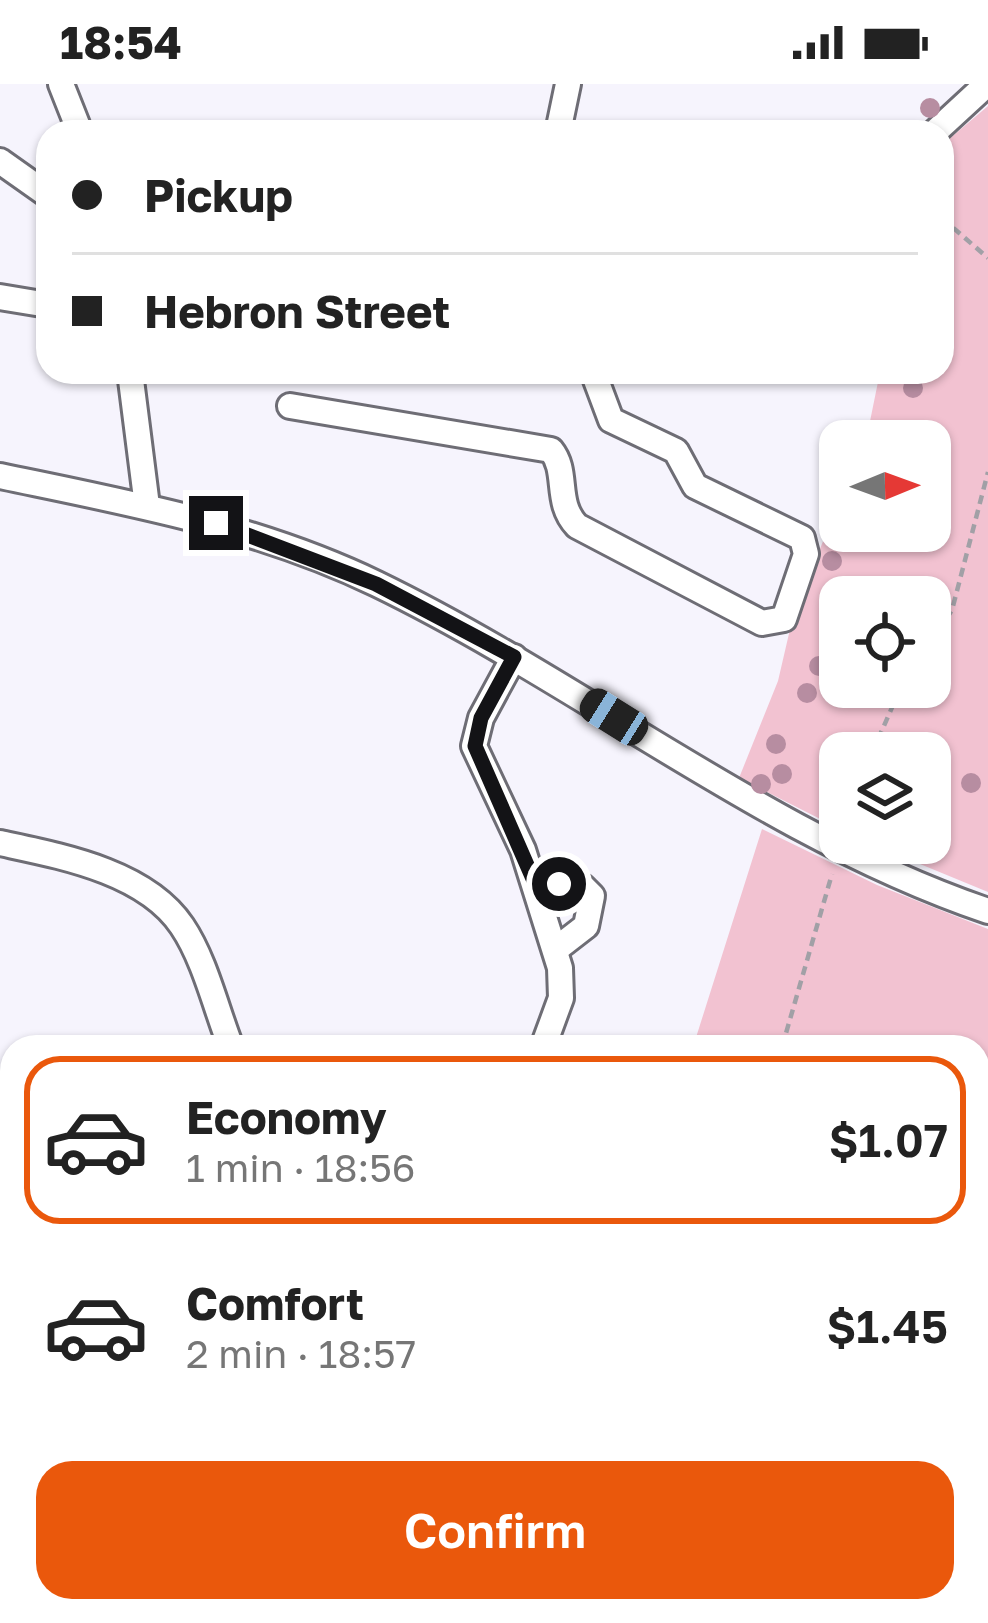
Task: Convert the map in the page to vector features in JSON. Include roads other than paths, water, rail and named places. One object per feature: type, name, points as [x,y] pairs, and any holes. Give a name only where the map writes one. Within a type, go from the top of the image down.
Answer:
[{"type":"street","points":[[61,84],[75,120]]},
{"type":"street","points":[[560,120],[568,84]]},
{"type":"street","points":[[948,120],[987,84]]},
{"type":"street","points":[[0,160],[36,186]]},
{"type":"street","points":[[0,297],[36,303]]},
{"type":"street","points":[[131,384],[146,506]]},
{"type":"street","points":[[290,406],[551,450],[558,459],[561,502],[577,526],[762,622],[784,619],[806,554],[802,538],[695,486],[676,451],[604,413],[596,384]]},
{"type":"street","points":[[0,476],[146,506],[312,556],[376,584],[514,657],[838,850],[988,911]]},
{"type":"street","points":[[514,657],[481,718],[475,746],[534,881],[555,950],[561,998],[547,1035]]},
{"type":"street","points":[[0,843],[99,869],[174,916],[187,934],[226,1035]]},
{"type":"street","points":[[534,881],[584,887],[592,896],[586,926],[555,950]]}]
